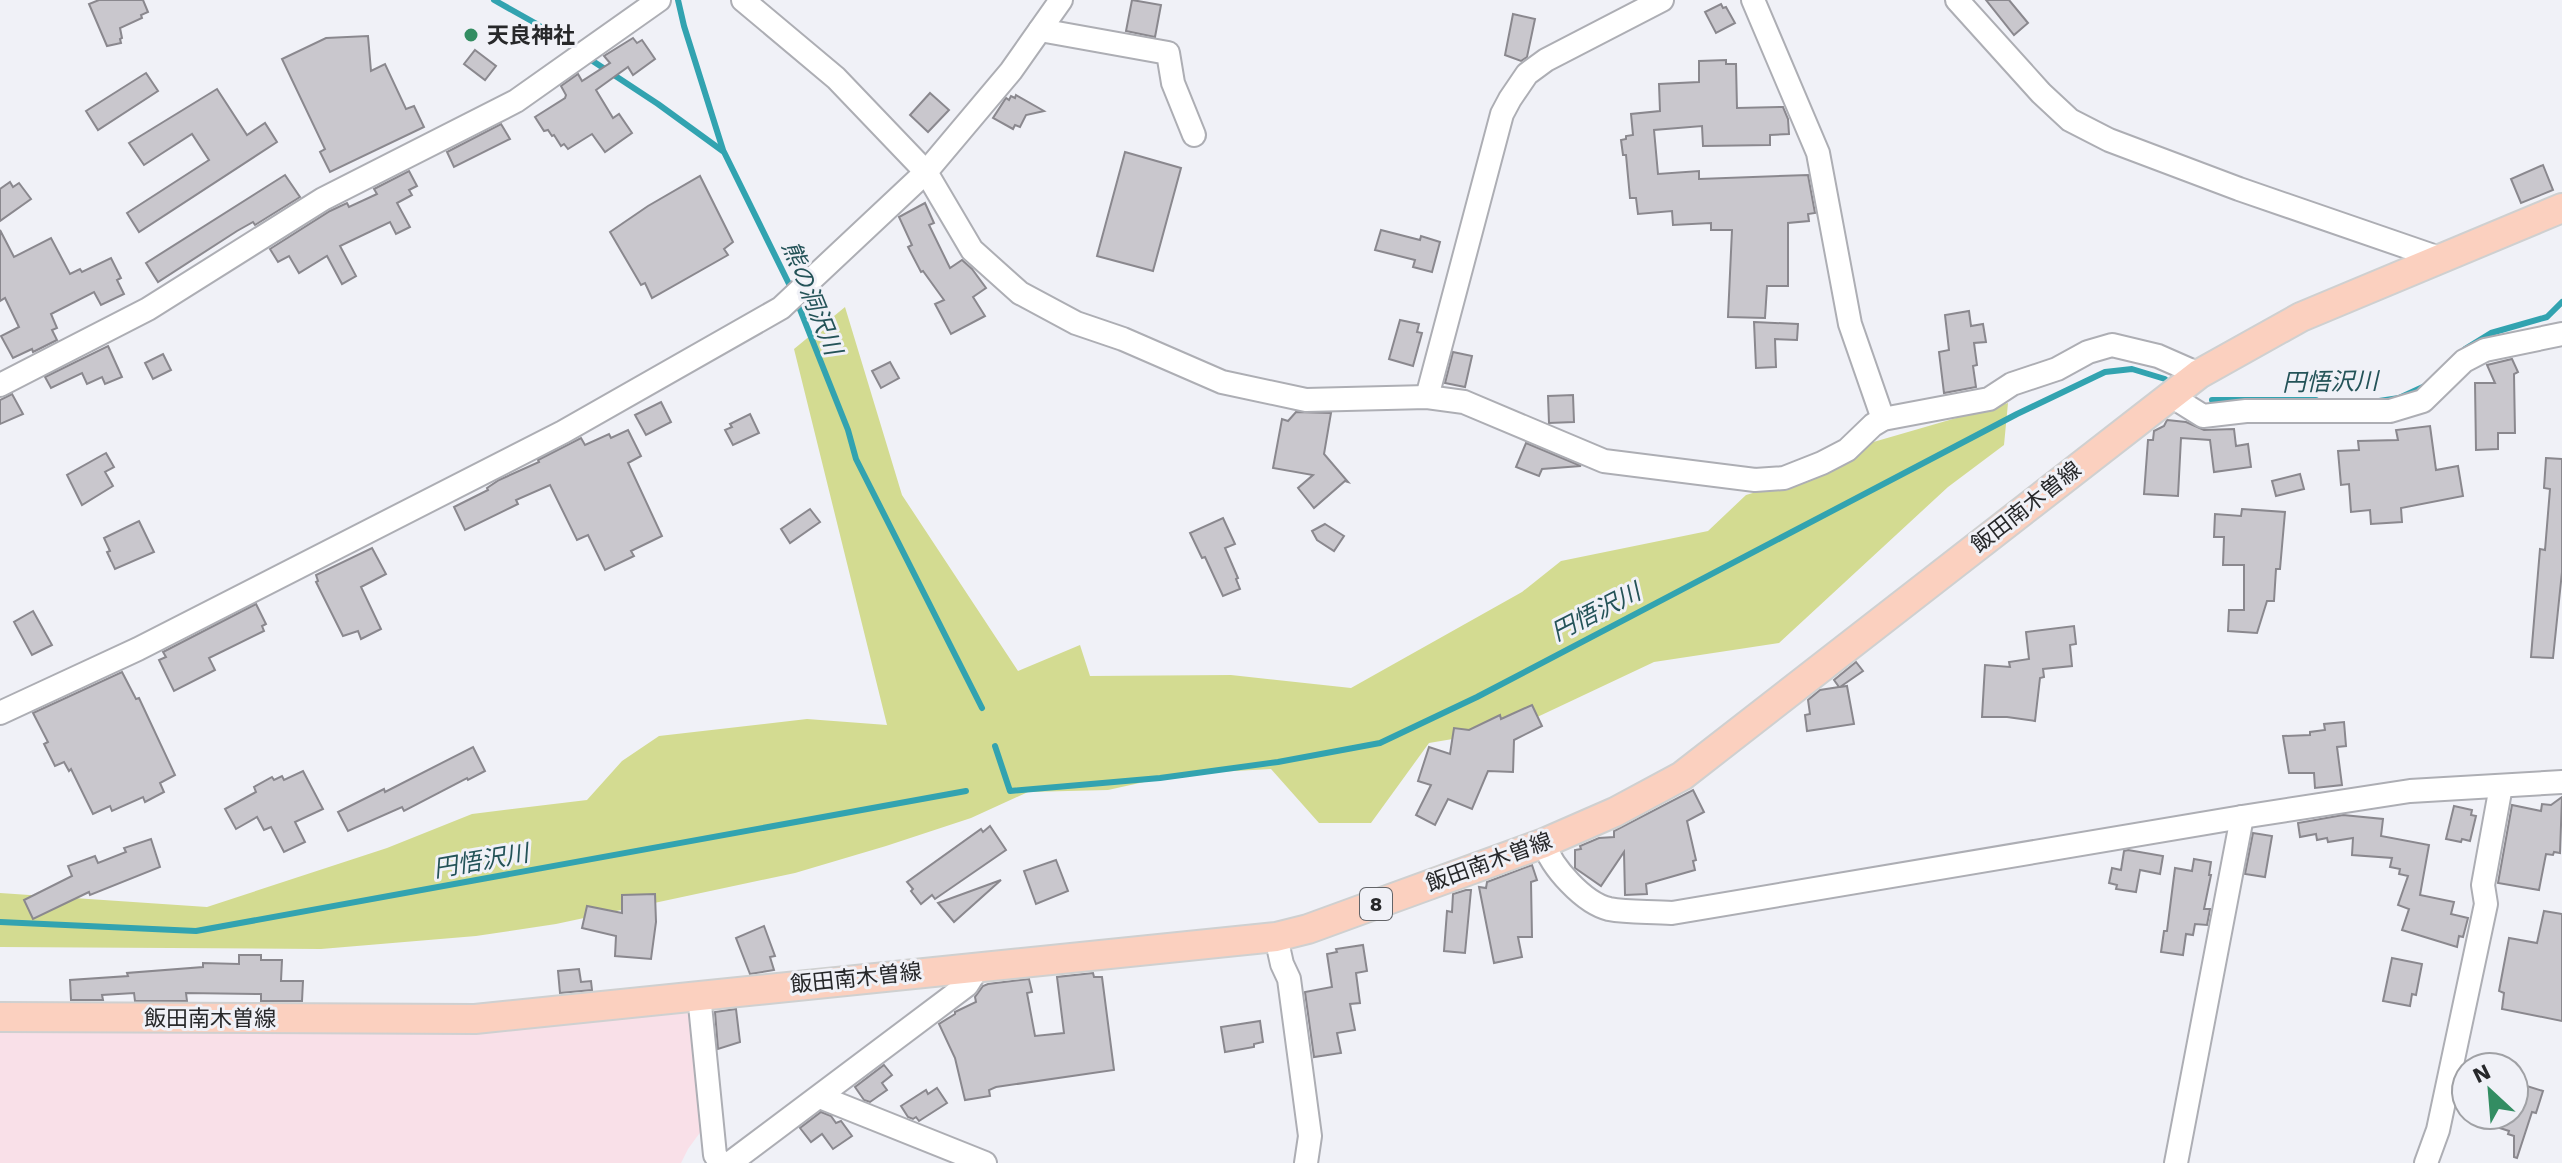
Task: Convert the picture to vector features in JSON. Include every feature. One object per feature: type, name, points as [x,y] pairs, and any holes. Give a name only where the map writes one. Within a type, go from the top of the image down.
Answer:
[{"type":"main road","name":"飯田南木曽線","points":[[0,1017],[475,1019],[1276,937],[1308,929],[1544,843],[1615,812],[1682,776],[2199,374],[2301,317],[2562,208]]},
{"type":"street","points":[[0,385],[148,309],[323,199],[516,101],[659,0]]},
{"type":"street","points":[[743,0],[836,78],[926,172],[972,250],[1020,293],[1076,323],[1123,339],[1222,382],[1306,400],[1427,397],[1464,402],[1604,461],[1755,480],[1784,478],[1822,463],[1847,450],[1883,419],[1989,399],[2012,384],[2112,345],[2158,356],[2199,374]]},
{"type":"street","points":[[0,713],[138,649],[563,432],[781,308],[926,172],[1011,71],[1061,0]]},
{"type":"street","points":[[1427,397],[1502,114],[1510,99],[1527,74],[1546,60],[1662,0]]},
{"type":"street","points":[[1753,0],[1818,153],[1850,324],[1883,419]]},
{"type":"street","points":[[1957,0],[2041,93],[2070,120],[2109,140],[2239,189],[2442,259]]},
{"type":"street","points":[[1040,30],[1168,53],[1173,83],[1194,135]]},
{"type":"street","points":[[2171,396],[2203,416],[2246,411],[2390,411],[2423,401],[2464,361],[2485,350],[2562,334]]},
{"type":"street","points":[[1544,843],[1548,856],[1566,879],[1589,899],[1607,909],[1672,913],[2410,791],[2562,782]]},
{"type":"street","points":[[2426,1163],[2438,1130],[2486,904],[2483,885],[2501,786]]},
{"type":"street","points":[[2176,1163],[2242,817]]},
{"type":"street","points":[[1276,937],[1289,979],[1310,1136],[1306,1163]]},
{"type":"street","points":[[730,1163],[967,985],[979,966]]},
{"type":"street","points":[[699,995],[715,1155],[721,1163]]},
{"type":"street","points":[[820,1097],[985,1163]]},
{"type":"shaded area","points":[[689,1009],[707,1123],[681,1163],[0,1163],[0,1027]]},
{"type":"green space","points":[[845,307],[902,495],[1018,671],[1080,645],[1090,676],[1231,675],[1351,688],[1522,592],[1561,561],[1708,531],[1746,495],[1802,478],[1870,443],[2008,403],[2004,445],[1948,487],[1779,643],[1654,662],[1512,729],[1429,743],[1371,823],[1319,823],[1271,769],[1180,774],[1108,790],[1028,792],[971,818],[795,873],[556,924],[476,936],[321,949],[0,947],[0,893],[207,907],[387,848],[472,814],[587,800],[622,761],[659,736],[807,719],[887,725],[794,349]]},
{"type":"building","points":[[99,0],[143,0],[148,12],[120,28],[121,43],[107,46],[89,4]]},
{"type":"building","points":[[1132,0],[1161,5],[1155,37],[1126,31]]},
{"type":"building","points":[[1986,0],[2009,0],[2028,23],[2014,35]]},
{"type":"building","points":[[1721,4],[1735,23],[1716,33],[1705,12]]},
{"type":"building","points":[[1513,14],[1535,19],[1527,57],[1521,61],[1505,55]]},
{"type":"building","points":[[368,36],[371,71],[385,64],[406,109],[414,106],[424,127],[330,172],[320,152],[325,149],[282,59],[326,38]]},
{"type":"building","points":[[633,38],[637,43],[642,40],[655,59],[633,75],[628,67],[596,90],[613,118],[619,114],[632,133],[605,152],[592,134],[568,149],[564,144],[561,146],[554,135],[548,130],[544,131],[535,117],[565,98],[561,86],[578,74],[582,81],[610,63],[604,56]]},
{"type":"building","points":[[475,50],[496,66],[485,80],[464,64]]},
{"type":"building","points":[[1726,60],[1726,64],[1736,64],[1737,108],[1783,107],[1789,134],[1770,135],[1770,145],[1703,146],[1702,126],[1654,130],[1658,174],[1699,171],[1699,179],[1808,175],[1815,213],[1808,214],[1809,221],[1788,223],[1788,286],[1767,286],[1765,318],[1728,317],[1732,230],[1711,230],[1711,223],[1673,225],[1672,211],[1638,214],[1636,198],[1630,198],[1626,155],[1623,155],[1621,140],[1633,135],[1631,114],[1660,111],[1659,84],[1699,82],[1699,61]]},
{"type":"building","points":[[146,73],[158,91],[98,130],[86,111]]},
{"type":"building","points":[[217,89],[247,135],[265,123],[277,142],[139,232],[127,213],[209,160],[192,134],[144,165],[129,143]]},
{"type":"building","points":[[930,93],[949,110],[928,132],[910,115]]},
{"type":"building","points":[[1016,95],[1044,111],[1026,115],[1020,127],[1015,125],[1013,129],[993,118],[1006,98],[1009,100]]},
{"type":"building","points":[[501,124],[510,139],[454,167],[447,152]]},
{"type":"building","points":[[1125,152],[1181,168],[1153,271],[1097,256]]},
{"type":"building","points":[[2543,165],[2553,190],[2521,203],[2511,179]]},
{"type":"building","points":[[409,171],[417,186],[409,190],[412,195],[397,203],[410,227],[396,234],[390,222],[340,246],[356,276],[342,284],[327,256],[299,273],[289,256],[278,262],[270,249],[330,211],[347,203],[349,207],[377,194],[374,189]]},
{"type":"building","points":[[285,175],[300,197],[255,225],[253,222],[237,231],[158,282],[146,263]]},
{"type":"building","points":[[700,176],[733,242],[724,249],[728,255],[652,298],[610,232]]},
{"type":"building","points":[[10,182],[13,187],[19,183],[31,199],[0,221],[0,189]]},
{"type":"building","points":[[925,203],[934,223],[929,225],[950,268],[962,260],[986,288],[973,297],[985,316],[951,334],[935,304],[944,300],[921,272],[908,247],[912,245],[899,217]]},
{"type":"building","points":[[0,230],[14,257],[51,238],[70,274],[80,269],[82,272],[111,258],[121,278],[117,280],[124,294],[101,305],[94,292],[51,314],[57,328],[52,330],[57,340],[13,358],[1,336],[19,327],[5,298],[0,301]]},
{"type":"building","points":[[1381,230],[1440,242],[1432,272],[1413,267],[1415,260],[1375,250]]},
{"type":"building","points":[[1969,311],[1971,326],[1983,324],[1986,342],[1974,343],[1976,387],[1944,393],[1939,352],[1949,350],[1945,315]]},
{"type":"building","points":[[1400,320],[1419,324],[1417,332],[1422,333],[1413,366],[1389,359]]},
{"type":"building","points":[[1754,322],[1798,324],[1797,340],[1775,339],[1776,367],[1756,368]]},
{"type":"building","points":[[108,346],[122,377],[105,384],[102,377],[87,384],[82,373],[51,388],[45,377]]},
{"type":"building","points":[[1453,352],[1472,356],[1465,387],[1445,383]]},
{"type":"building","points":[[163,354],[171,370],[153,379],[145,363]]},
{"type":"building","points":[[2512,359],[2518,372],[2514,374],[2515,433],[2498,433],[2498,449],[2476,450],[2475,383],[2495,383],[2487,365]]},
{"type":"building","points":[[890,362],[899,378],[881,388],[872,371]]},
{"type":"building","points":[[12,394],[23,414],[0,424],[0,400]]},
{"type":"building","points":[[1573,395],[1574,422],[1549,423],[1548,396]]},
{"type":"building","points":[[661,402],[671,422],[646,435],[635,415]]},
{"type":"building","points":[[1296,412],[1331,413],[1324,454],[1348,482],[1345,481],[1314,508],[1298,488],[1313,475],[1273,468],[1282,419],[1288,421]]},
{"type":"building","points":[[750,414],[759,433],[733,445],[725,430]]},
{"type":"building","points":[[2167,420],[2186,422],[2204,430],[2234,429],[2236,446],[2248,444],[2251,467],[2214,472],[2210,440],[2181,438],[2178,496],[2144,494],[2148,440],[2153,440],[2154,431],[2164,426]]},
{"type":"building","points":[[2430,426],[2436,470],[2458,466],[2463,496],[2401,508],[2402,522],[2371,524],[2370,510],[2351,512],[2349,484],[2341,485],[2338,451],[2359,450],[2358,441],[2398,440],[2396,430]]},
{"type":"building","points":[[628,430],[641,456],[628,463],[662,536],[631,551],[634,556],[605,570],[588,535],[577,540],[550,485],[516,500],[518,504],[465,530],[454,507],[581,438],[585,445],[609,434],[611,438]]},
{"type":"building","points":[[1526,443],[1581,466],[1542,469],[1539,476],[1516,467]]},
{"type":"building","points":[[106,453],[114,467],[105,472],[113,486],[82,505],[67,475]]},
{"type":"building","points":[[2546,458],[2562,459],[2562,572],[2553,658],[2531,657],[2540,549],[2545,550],[2550,489],[2544,488]]},
{"type":"building","points":[[2300,474],[2304,489],[2276,496],[2272,481]]},
{"type":"building","points":[[810,509],[820,522],[790,543],[781,529]]},
{"type":"building","points":[[2242,509],[2285,512],[2274,601],[2267,601],[2257,633],[2228,631],[2229,610],[2244,610],[2244,565],[2223,565],[2224,537],[2214,537],[2215,514],[2241,516]]},
{"type":"building","points":[[1223,518],[1235,544],[1225,548],[1240,589],[1223,596],[1190,533]]},
{"type":"building","points":[[139,521],[154,552],[115,569],[104,538]]},
{"type":"building","points":[[1325,524],[1344,536],[1334,551],[1317,540],[1312,531]]},
{"type":"building","points":[[372,548],[386,574],[361,587],[381,629],[361,639],[358,631],[343,636],[316,582],[316,575]]},
{"type":"building","points":[[256,604],[266,624],[262,626],[264,631],[209,658],[215,670],[174,691],[159,660],[166,657],[163,652]]},
{"type":"building","points":[[33,611],[52,645],[32,655],[14,622]]},
{"type":"building","points":[[2074,626],[2076,644],[2070,645],[2072,666],[2043,669],[2035,721],[1982,717],[1985,665],[2010,667],[2009,662],[2029,659],[2026,632]]},
{"type":"building","points":[[1856,662],[1863,671],[1840,687],[1847,686],[1854,724],[1807,731],[1805,715],[1810,714],[1808,700],[1820,690],[1839,687],[1834,680]]},
{"type":"building","points":[[122,672],[136,699],[139,698],[175,775],[160,783],[164,792],[145,802],[143,797],[112,811],[110,806],[93,814],[71,769],[69,771],[64,762],[55,766],[44,744],[48,742],[33,713]]},
{"type":"building","points":[[1532,705],[1542,726],[1514,740],[1513,772],[1488,771],[1472,809],[1448,799],[1435,825],[1416,815],[1431,785],[1418,781],[1429,747],[1450,754],[1454,728],[1469,730],[1500,715],[1501,719]]},
{"type":"building","points":[[2344,722],[2346,746],[2337,747],[2342,785],[2315,788],[2314,773],[2289,773],[2283,736],[2310,735],[2310,732],[2325,730],[2324,724]]},
{"type":"building","points":[[473,747],[485,771],[404,811],[402,807],[348,831],[338,812]]},
{"type":"building","points":[[303,771],[323,809],[295,822],[305,842],[284,852],[271,827],[264,830],[257,817],[236,829],[225,809],[256,792],[254,787],[272,777],[274,780],[282,776],[284,780]]},
{"type":"building","points":[[1693,790],[1704,812],[1687,821],[1696,860],[1693,861],[1695,870],[1646,884],[1647,894],[1625,895],[1624,852],[1601,886],[1575,868],[1575,850],[1581,849],[1580,846],[1599,838],[1614,837],[1614,831]]},
{"type":"building","points":[[2562,797],[2560,853],[2546,854],[2539,890],[2498,883],[2512,805],[2541,811],[2542,804],[2551,805]]},
{"type":"building","points":[[2454,806],[2472,810],[2471,815],[2476,816],[2470,841],[2446,839]]},
{"type":"building","points":[[2343,815],[2383,819],[2381,836],[2429,845],[2420,895],[2454,902],[2451,914],[2468,918],[2457,947],[2402,930],[2409,909],[2398,905],[2408,876],[2399,874],[2400,869],[2390,867],[2392,858],[2352,855],[2353,838],[2328,842],[2327,838],[2317,840],[2316,834],[2300,837],[2298,823]]},
{"type":"building","points":[[990,826],[1006,850],[935,899],[932,895],[921,904],[907,882],[981,829],[983,832]]},
{"type":"building","points":[[2253,833],[2272,836],[2265,877],[2245,874]]},
{"type":"building","points":[[151,839],[160,867],[90,895],[89,892],[33,919],[24,900],[72,876],[68,866],[95,856],[98,863],[126,852],[124,848]]},
{"type":"building","points":[[2124,851],[2163,856],[2160,874],[2140,870],[2136,892],[2116,889],[2117,885],[2109,883],[2112,868],[2121,870]]},
{"type":"building","points":[[2194,859],[2211,862],[2204,909],[2210,909],[2207,925],[2195,924],[2193,935],[2186,934],[2183,955],[2161,952],[2164,931],[2167,931],[2175,868],[2192,871]]},
{"type":"building","points":[[1056,860],[1068,891],[1036,904],[1024,871]]},
{"type":"building","points":[[1532,865],[1537,880],[1531,882],[1532,937],[1518,937],[1522,957],[1494,963],[1479,887],[1486,888],[1487,882]]},
{"type":"building","points":[[1001,880],[954,922],[938,903]]},
{"type":"building","points":[[1471,890],[1465,953],[1444,951],[1447,911],[1452,912],[1453,894]]},
{"type":"building","points":[[655,894],[656,922],[651,959],[615,956],[616,936],[582,928],[587,906],[622,913],[622,895]]},
{"type":"building","points":[[2544,911],[2562,914],[2562,1021],[2502,1009],[2504,993],[2499,991],[2509,938],[2537,943]]},
{"type":"building","points":[[764,926],[775,956],[770,957],[774,970],[750,974],[736,938]]},
{"type":"building","points":[[1363,945],[1367,971],[1356,973],[1360,1003],[1350,1004],[1355,1030],[1337,1033],[1341,1053],[1314,1057],[1305,992],[1332,987],[1327,954],[1337,952],[1336,949]]},
{"type":"building","points":[[239,955],[261,955],[261,960],[282,960],[281,981],[303,981],[302,1001],[261,1001],[261,994],[186,993],[187,1001],[135,1001],[134,993],[102,995],[103,1000],[71,1000],[70,980],[203,967],[203,963],[239,964]]},
{"type":"building","points":[[2392,958],[2422,964],[2416,995],[2412,994],[2410,1006],[2383,1001]]},
{"type":"building","points":[[579,969],[581,982],[591,981],[592,990],[560,993],[558,971]]},
{"type":"building","points":[[1093,973],[1094,977],[1102,977],[1114,1070],[996,1087],[989,1090],[990,1096],[965,1100],[955,1058],[939,1024],[976,1002],[975,997],[983,986],[1029,979],[1032,992],[1027,993],[1035,1036],[1064,1033],[1057,977]]},
{"type":"building","points":[[736,1009],[740,1042],[718,1049],[715,1012]]},
{"type":"building","points":[[1260,1021],[1263,1042],[1254,1044],[1254,1047],[1225,1052],[1221,1027]]},
{"type":"building","points":[[884,1065],[892,1075],[882,1083],[887,1090],[870,1102],[864,1100],[855,1087]]},
{"type":"building","points":[[2530,1087],[2543,1091],[2536,1113],[2532,1112],[2530,1118]]},
{"type":"building","points":[[937,1088],[947,1103],[919,1121],[916,1117],[908,1117],[901,1106],[926,1090],[928,1094]]},
{"type":"building","points":[[821,1112],[831,1116],[836,1123],[841,1121],[852,1136],[833,1149],[822,1134],[811,1142],[800,1128]]},
{"type":"building","points":[[2509,1131],[2526,1131],[2517,1158],[2514,1157],[2514,1136],[2508,1134]]},
{"type":"waterway","name":"熊の洞沢川","points":[[494,0],[535,23],[658,104],[724,152],[793,292]]},
{"type":"waterway","points":[[678,0],[723,150]]},
{"type":"waterway","name":"熊の洞沢川","points":[[797,302],[848,430],[856,459],[982,708]]},
{"type":"waterway","name":"円悟沢川","points":[[2465,349],[2491,333],[2547,317],[2562,302]]},
{"type":"waterway","name":"円悟沢川","points":[[995,746],[1010,791],[1160,778],[1278,762],[1380,743],[1477,697],[2017,414],[2105,372],[2132,369],[2165,379]]},
{"type":"waterway","name":"円悟沢川","points":[[2379,401],[2399,398],[2425,386]]},
{"type":"waterway","name":"円悟沢川","points":[[2212,400],[2316,400]]},
{"type":"waterway","name":"円悟沢川","points":[[0,922],[196,931],[966,791]]},
{"type":"place","name":"天良神社","points":[[471,35]]}]
